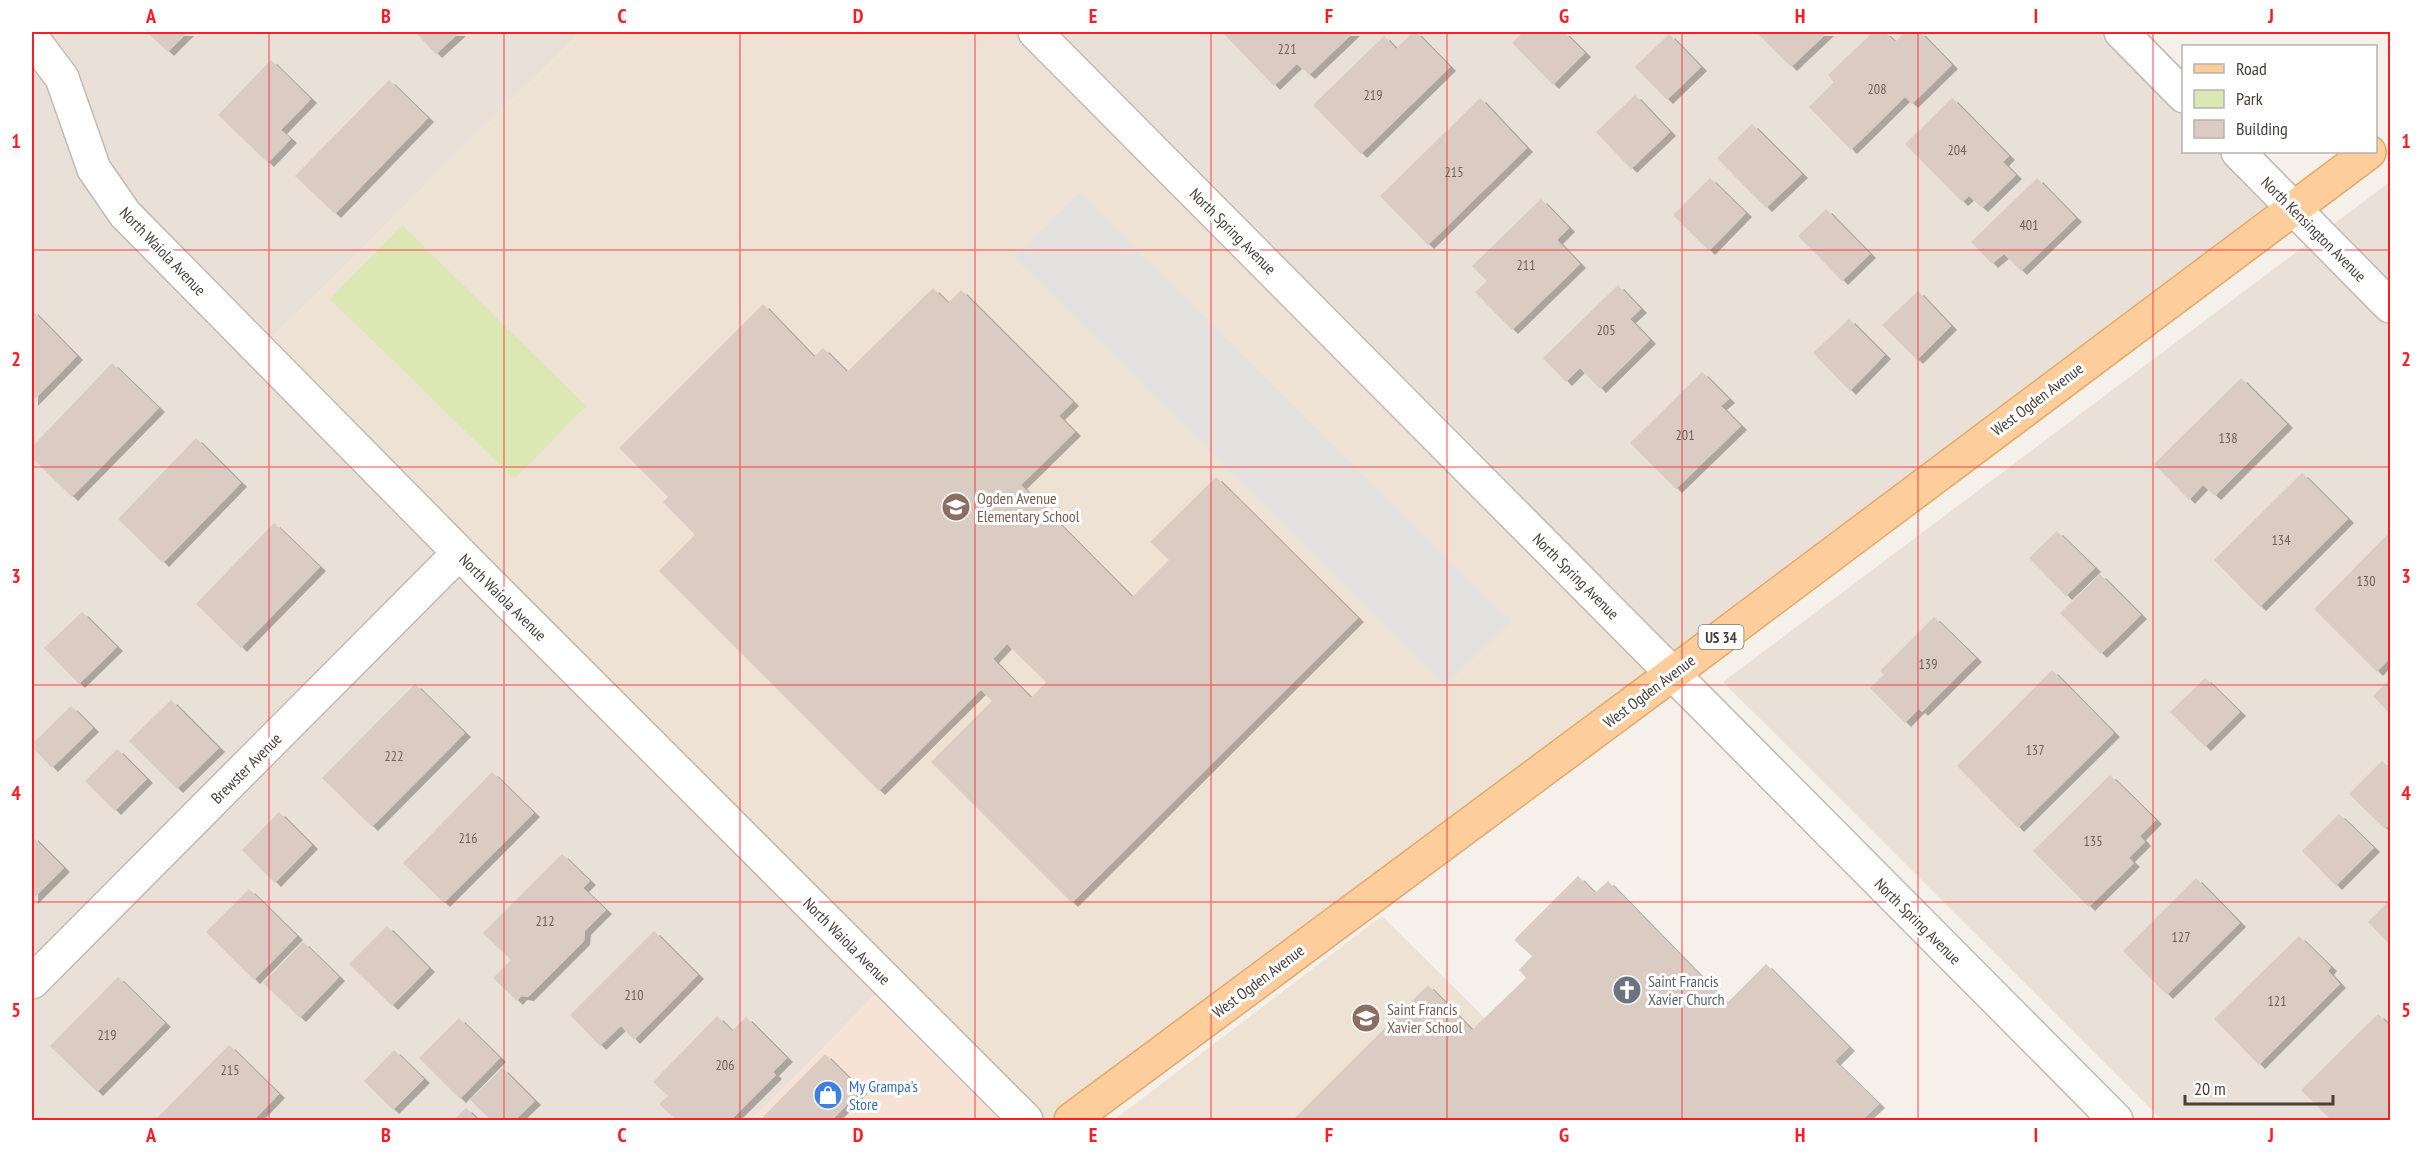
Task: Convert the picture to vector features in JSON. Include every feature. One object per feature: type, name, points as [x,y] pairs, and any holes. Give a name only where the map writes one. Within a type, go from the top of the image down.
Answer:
[{"type":"main road","points":[[2377,146],[2391,136]]},
{"type":"main road","name":"West Ogden Avenue","points":[[1071,1120],[2368,153]]},
{"type":"street","name":"North Spring Avenue","points":[[1035,32],[2116,1120]]},
{"type":"street","points":[[2121,32],[2182,94]]},
{"type":"street","name":"North Waiola Avenue","points":[[32,38],[62,78],[94,169],[125,214],[459,553],[1026,1120]]},
{"type":"street","name":"North Kensington Avenue","points":[[2239,153],[2391,306]]},
{"type":"street","name":"Brewster Avenue","points":[[32,982],[459,553]]},
{"type":"shaded area","points":[[32,32],[581,32],[266,344],[893,977],[752,1120],[32,1120]]},
{"type":"shaded area","name":"Ogden Avenue Elementary School","points":[[581,32],[1010,32],[1648,671],[1057,1120],[1039,1120],[266,344]]},
{"type":"shaded area","points":[[1010,32],[2143,32],[2182,72],[2182,153],[2262,153],[2295,186],[1648,671]]},
{"type":"shaded area","points":[[2390,182],[2390,1120],[2162,1120],[1723,682]]},
{"type":"shaded area","points":[[1079,193],[1511,621],[1445,686],[1014,257]]},
{"type":"shaded area","name":"Saint Francis Xavier School","points":[[1382,916],[1587,1120],[1114,1120]]},
{"type":"shaded area","points":[[893,977],[1039,1120],[752,1120]]},
{"type":"green space","points":[[402,225],[586,406],[514,479],[330,299]]},
{"type":"building","points":[[147,32],[188,32],[168,52]]},
{"type":"building","points":[[415,32],[460,32],[436,54]]},
{"type":"building","points":[[1226,32],[1354,32],[1309,75],[1297,64],[1274,86],[1224,34]]},
{"type":"building","points":[[1413,32],[1416,32],[1450,67],[1361,154],[1313,105],[1384,36],[1396,49]]},
{"type":"building","points":[[1523,32],[1564,32],[1585,53],[1553,85],[1512,43]]},
{"type":"building","points":[[1756,32],[1828,32],[1791,67]]},
{"type":"building","points":[[1873,32],[1885,32],[1895,42],[1905,32],[1920,32],[1952,65],[1912,104],[1905,97],[1851,150],[1809,107],[1834,82],[1828,75]]},
{"type":"building","points":[[1669,34],[1701,67],[1667,100],[1635,67]]},
{"type":"building","points":[[271,60],[311,99],[281,130],[291,139],[268,163],[218,115]]},
{"type":"building","points":[[389,80],[428,118],[335,214],[295,176]]},
{"type":"building","points":[[1635,95],[1670,132],[1631,169],[1596,132]]},
{"type":"building","points":[[1480,98],[1527,148],[1428,245],[1380,196]]},
{"type":"building","points":[[1952,98],[2009,156],[2003,162],[2016,175],[1982,208],[1969,196],[1962,202],[1905,144]]},
{"type":"building","points":[[1752,124],[1802,174],[1766,208],[1717,158]]},
{"type":"building","points":[[1710,178],[1746,213],[1709,251],[1673,215]]},
{"type":"building","points":[[2037,178],[2076,218],[2021,271],[2004,254],[1992,264],[1971,242]]},
{"type":"building","points":[[1541,199],[1569,228],[1557,240],[1580,264],[1512,330],[1475,292],[1487,281],[1472,266]]},
{"type":"building","points":[[1826,209],[1870,254],[1842,281],[1798,236]]},
{"type":"building","points":[[1618,285],[1641,309],[1630,319],[1650,340],[1600,389],[1580,368],[1566,382],[1543,358]]},
{"type":"building","points":[[933,288],[948,303],[961,290],[1073,402],[1059,416],[1075,432],[1021,485],[1132,597],[1169,560],[1150,542],[1216,477],[1358,618],[1072,903],[931,762],[992,701],[981,690],[879,791],[659,571],[695,535],[663,502],[668,497],[619,448],[763,304],[814,357],[823,348],[847,372]],"holes":[[[1007,644],[1046,682],[1031,698],[993,659]]]},
{"type":"building","points":[[1918,291],[1951,326],[1917,360],[1882,325]]},
{"type":"building","points":[[32,310],[77,356],[32,402]]},
{"type":"building","points":[[1849,319],[1885,355],[1850,391],[1813,353]]},
{"type":"building","points":[[112,363],[159,408],[72,497],[32,458],[32,447]]},
{"type":"building","points":[[1702,372],[1729,399],[1721,406],[1741,426],[1676,489],[1630,443]]},
{"type":"building","points":[[2241,378],[2287,424],[2215,496],[2203,485],[2189,500],[2154,464]]},
{"type":"building","points":[[196,438],[241,483],[163,563],[118,519]]},
{"type":"building","points":[[2302,473],[2348,519],[2260,607],[2214,560]]},
{"type":"building","points":[[274,523],[320,567],[241,648],[196,604]]},
{"type":"building","points":[[2057,531],[2095,568],[2066,596],[2029,558]]},
{"type":"building","points":[[2390,532],[2390,658],[2377,672],[2314,609]]},
{"type":"building","points":[[2100,574],[2141,615],[2101,654],[2060,613]]},
{"type":"building","points":[[82,612],[117,647],[79,684],[44,648]]},
{"type":"building","points":[[1934,617],[1976,658],[1922,712],[1919,709],[1905,723],[1870,688],[1884,675],[1880,671]]},
{"type":"building","points":[[2052,670],[2114,733],[2018,828],[1957,766]]},
{"type":"building","points":[[2205,678],[2240,712],[2205,747],[2170,712]]},
{"type":"building","points":[[2390,679],[2390,714],[2373,696]]},
{"type":"building","points":[[415,684],[465,733],[372,827],[322,778]]},
{"type":"building","points":[[171,700],[219,748],[177,789],[129,741]]},
{"type":"building","points":[[71,706],[93,728],[52,768],[32,747],[32,744]]},
{"type":"building","points":[[117,749],[147,779],[115,811],[85,781]]},
{"type":"building","points":[[2382,761],[2390,769],[2390,824],[2385,829],[2349,794]]},
{"type":"building","points":[[492,772],[534,813],[444,903],[403,863]]},
{"type":"building","points":[[2110,775],[2156,820],[2140,836],[2145,842],[2129,858],[2134,863],[2089,907],[2033,851]]},
{"type":"building","points":[[279,812],[312,845],[275,883],[242,850]]},
{"type":"building","points":[[2339,814],[2374,848],[2336,886],[2302,851]]},
{"type":"building","points":[[32,836],[64,868],[32,900]]},
{"type":"building","points":[[562,854],[590,881],[583,888],[606,910],[585,931],[584,941],[528,997],[521,996],[517,1001],[493,978],[511,960],[483,933]]},
{"type":"building","name":"Saint Francis Xavier Church","points":[[1578,876],[1595,893],[1608,881],[1727,1003],[1766,964],[1849,1047],[1835,1061],[1879,1104],[1862,1120],[1293,1120],[1428,985],[1472,1030],[1526,978],[1519,970],[1532,956],[1514,940]]},
{"type":"building","points":[[2196,878],[2240,923],[2167,995],[2123,951]]},
{"type":"building","points":[[249,889],[297,936],[254,980],[206,932]]},
{"type":"building","points":[[2390,900],[2390,945],[2368,922]]},
{"type":"building","points":[[387,926],[429,968],[392,1006],[349,964]]},
{"type":"building","points":[[654,931],[698,975],[634,1040],[621,1026],[600,1046],[570,1015]]},
{"type":"building","points":[[2299,936],[2331,967],[2328,971],[2340,984],[2259,1065],[2214,1019]]},
{"type":"building","points":[[303,942],[339,977],[300,1018],[263,983]]},
{"type":"building","points":[[118,977],[165,1023],[97,1092],[50,1046]]},
{"type":"building","points":[[2378,1014],[2390,1026],[2390,1101],[2388,1104],[2390,1115],[2385,1120],[2331,1120],[2301,1090]]},
{"type":"building","points":[[717,1016],[732,1031],[746,1017],[787,1058],[773,1072],[776,1075],[731,1120],[676,1120],[659,1104],[668,1096],[653,1082]]},
{"type":"building","points":[[459,1018],[500,1058],[460,1099],[419,1058]]},
{"type":"building","points":[[229,1045],[279,1094],[254,1120],[155,1120]]},
{"type":"building","points":[[394,1050],[424,1079],[393,1110],[364,1081]]},
{"type":"building","points":[[825,1054],[861,1090],[833,1119],[835,1120],[760,1120]]},
{"type":"building","points":[[502,1068],[535,1101],[515,1120],[491,1120],[470,1100]]},
{"type":"building","points":[[466,1108],[478,1120],[454,1120]]},
{"type":"place","name":"Ogden Avenue Elementary School","points":[[956,507]]},
{"type":"place","name":"Saint Francis Xavier Church","points":[[1627,990]]},
{"type":"place","name":"Saint Francis Xavier School","points":[[1366,1018]]},
{"type":"place","name":"My Grampa's Store","points":[[828,1095]]}]
